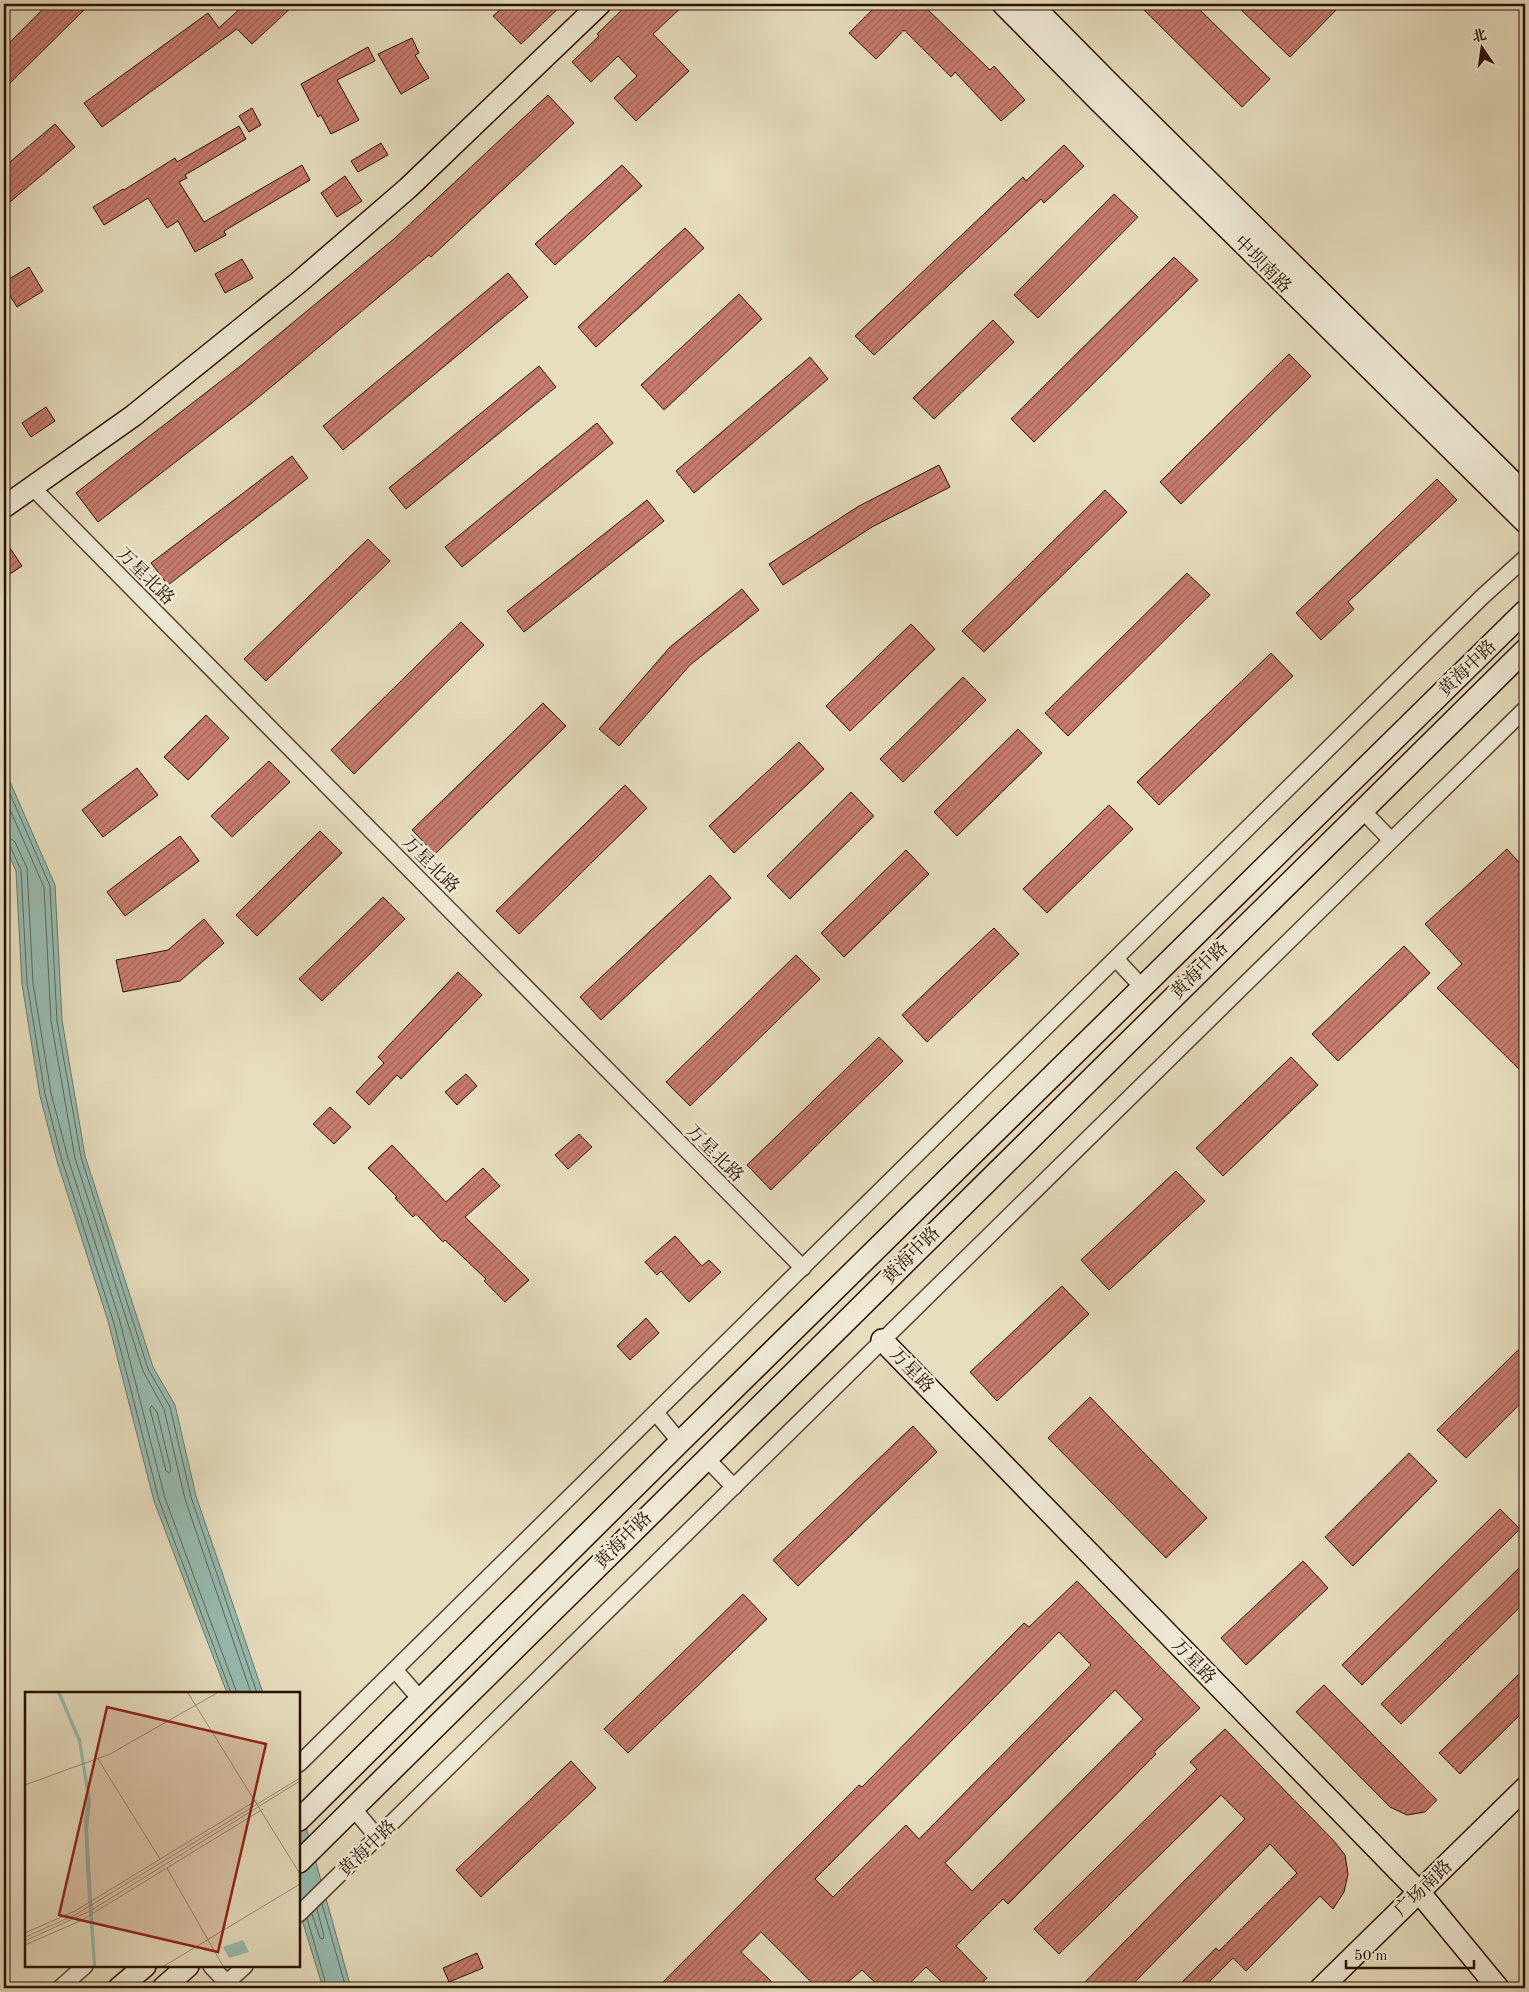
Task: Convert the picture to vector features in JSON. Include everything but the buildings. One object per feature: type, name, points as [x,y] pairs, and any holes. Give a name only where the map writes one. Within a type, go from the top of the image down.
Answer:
[{"type":"street","points":[[4,506],[132,416],[298,283],[408,188],[600,4]]},
{"type":"street","name":"中坝南路","points":[[1003,4],[1098,101],[1525,522]]},
{"type":"street","name":"中坝南路","points":[[1031,4],[1525,494]]},
{"type":"street","name":"万星北路","points":[[32,487],[803,1268]]},
{"type":"street","points":[[304,1759],[1482,597],[1525,558]]},
{"type":"street","name":"黄海中路","points":[[300,1819],[680,1442],[1525,611]]},
{"type":"street","name":"黄海中路","points":[[300,1861],[1525,650]]},
{"type":"street","name":"黄海中路","points":[[300,1913],[1525,709]]},
{"type":"street","points":[[1362,810],[1391,840]]},
{"type":"street","points":[[1116,959],[1142,987]]},
{"type":"street","name":"万星路","points":[[882,1340],[1419,1892],[1498,1988]]},
{"type":"street","points":[[656,1413],[680,1442]]},
{"type":"street","points":[[706,1458],[734,1487]]},
{"type":"street","points":[[395,1670],[420,1700]]},
{"type":"street","name":"广场南路","points":[[1321,1988],[1525,1788]]},
{"type":"street","points":[[353,1808],[378,1838]]},
{"type":"street","points":[[60,1988],[85,1967]]},
{"type":"street","points":[[119,1988],[144,1967]]},
{"type":"street","points":[[163,1988],[187,1967]]},
{"type":"street","points":[[212,1967],[224,1986],[244,1967]]},
{"type":"water","points":[[4,768],[55,885],[62,1020],[85,1156],[153,1367],[175,1405],[196,1496],[263,1692],[227,1692],[154,1501],[108,1321],[57,1161],[40,1096],[22,984],[16,871],[4,844]]},
{"type":"water","points":[[300,1806],[351,1988],[323,1988],[300,1913]]}]
